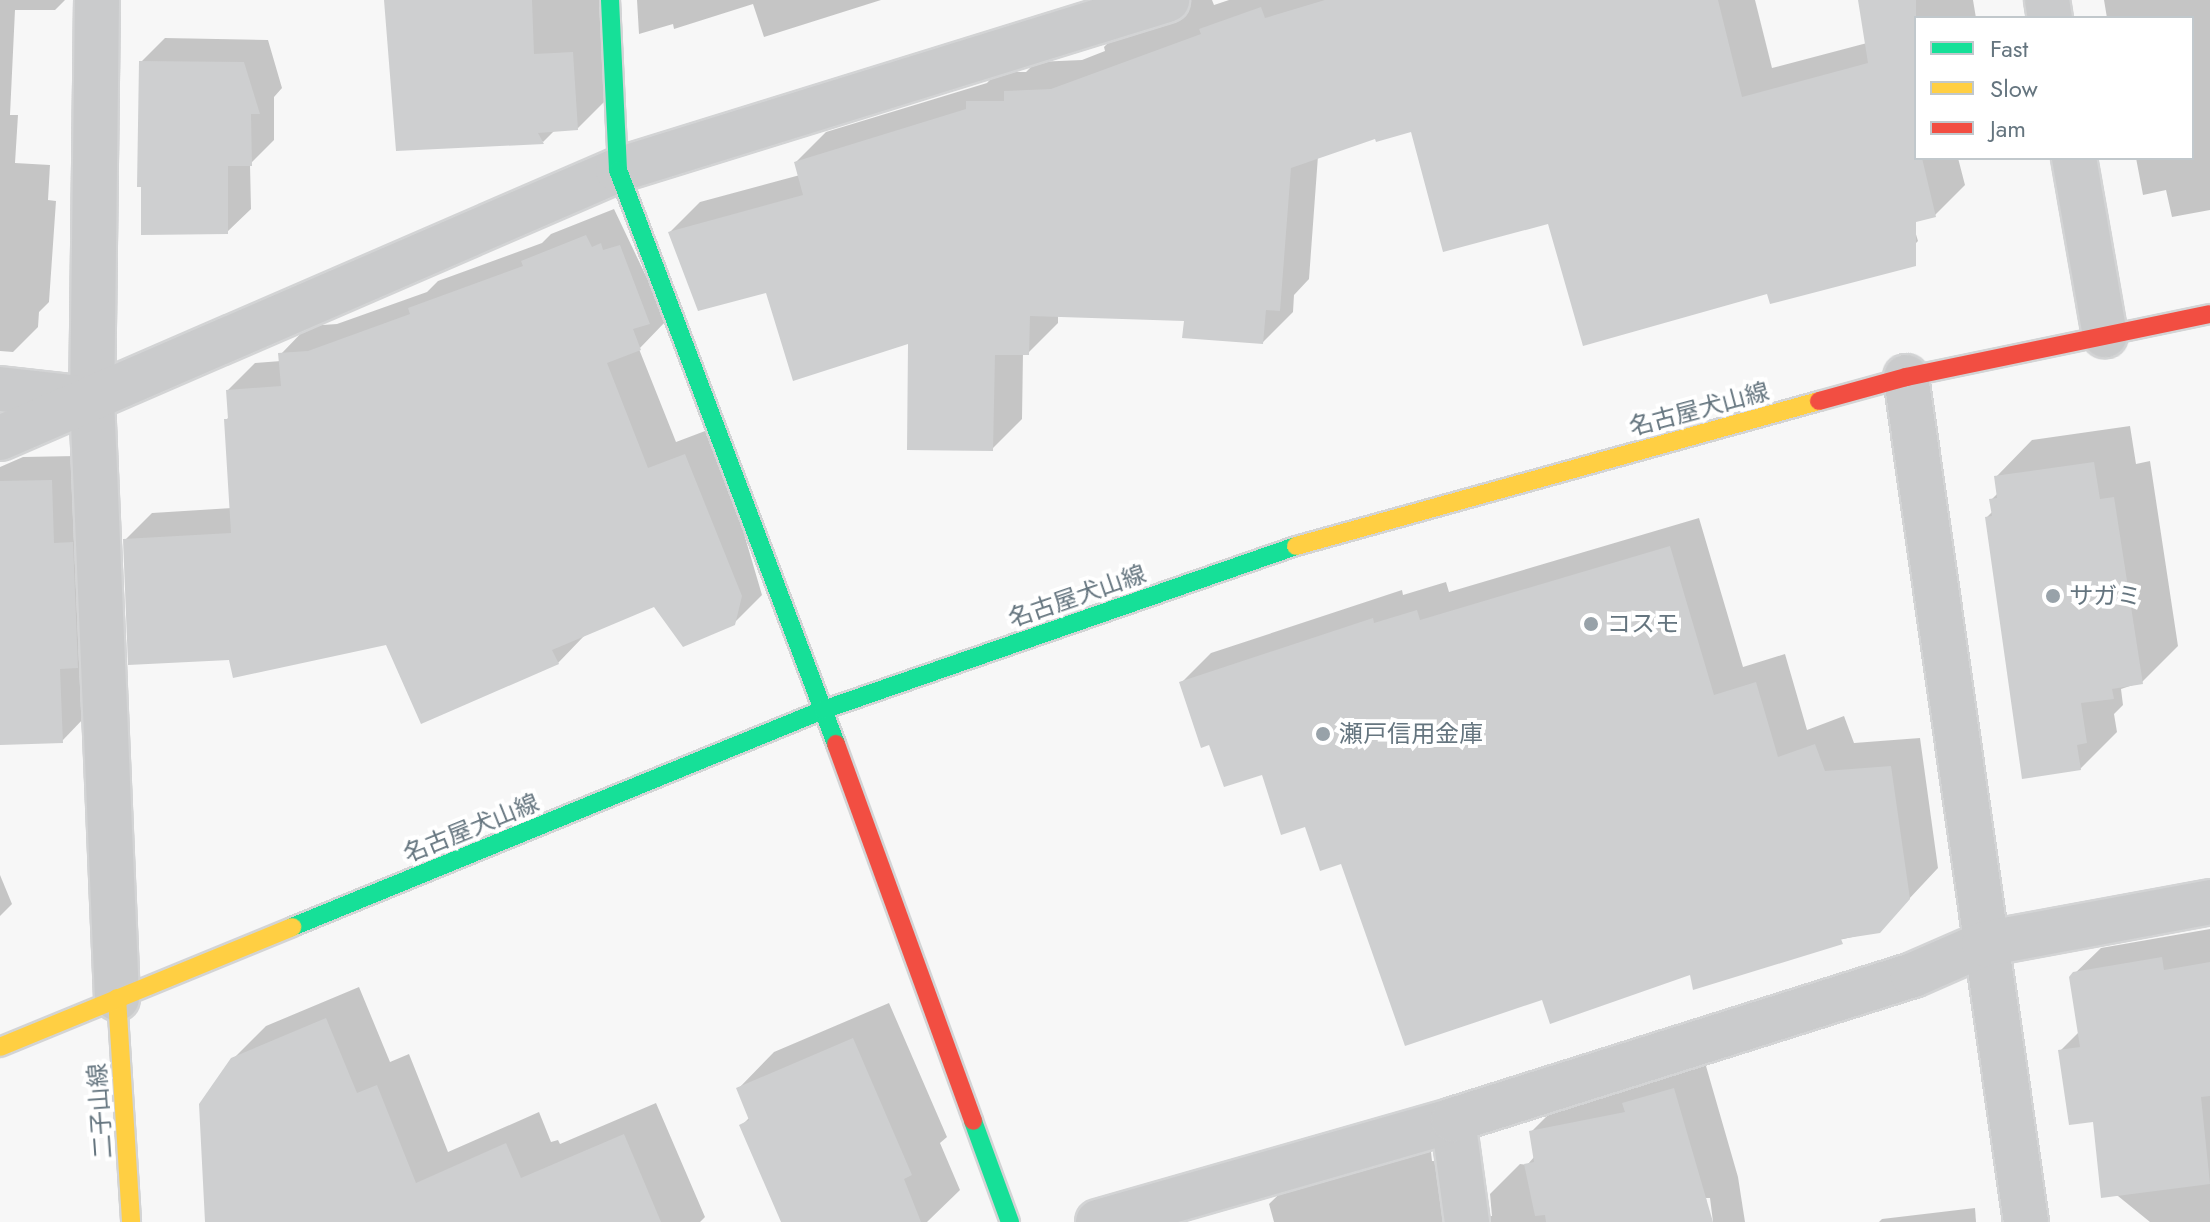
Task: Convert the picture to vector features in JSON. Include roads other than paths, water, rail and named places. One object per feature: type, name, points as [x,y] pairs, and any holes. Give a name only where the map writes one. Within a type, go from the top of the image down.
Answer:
[{"type":"main road","points":[[610,0],[618,170],[823,710],[1010,1222]]},
{"type":"main road","name":"名古屋犬山線","points":[[0,1047],[823,710],[1314,540],[1906,377],[2210,314]]},
{"type":"main road","name":"二子山線","points":[[117,998],[131,1222]]},
{"type":"street","points":[[97,0],[92,399],[117,998]]},
{"type":"street","points":[[0,438],[618,170],[1167,0]]},
{"type":"street","points":[[2074,160],[2105,335]]},
{"type":"street","points":[[1906,377],[1984,944],[2026,1222]]},
{"type":"street","points":[[0,389],[92,399]]},
{"type":"street","points":[[1098,1222],[1453,1120],[1913,975],[1984,944],[2210,902]]},
{"type":"street","points":[[1453,1120],[1467,1222]]},
{"type":"place","name":"サガミ","points":[[2053,596]]},
{"type":"place","name":"コスモ","points":[[1591,624]]},
{"type":"place","name":"瀬戸信用金庫","points":[[1323,734]]}]
